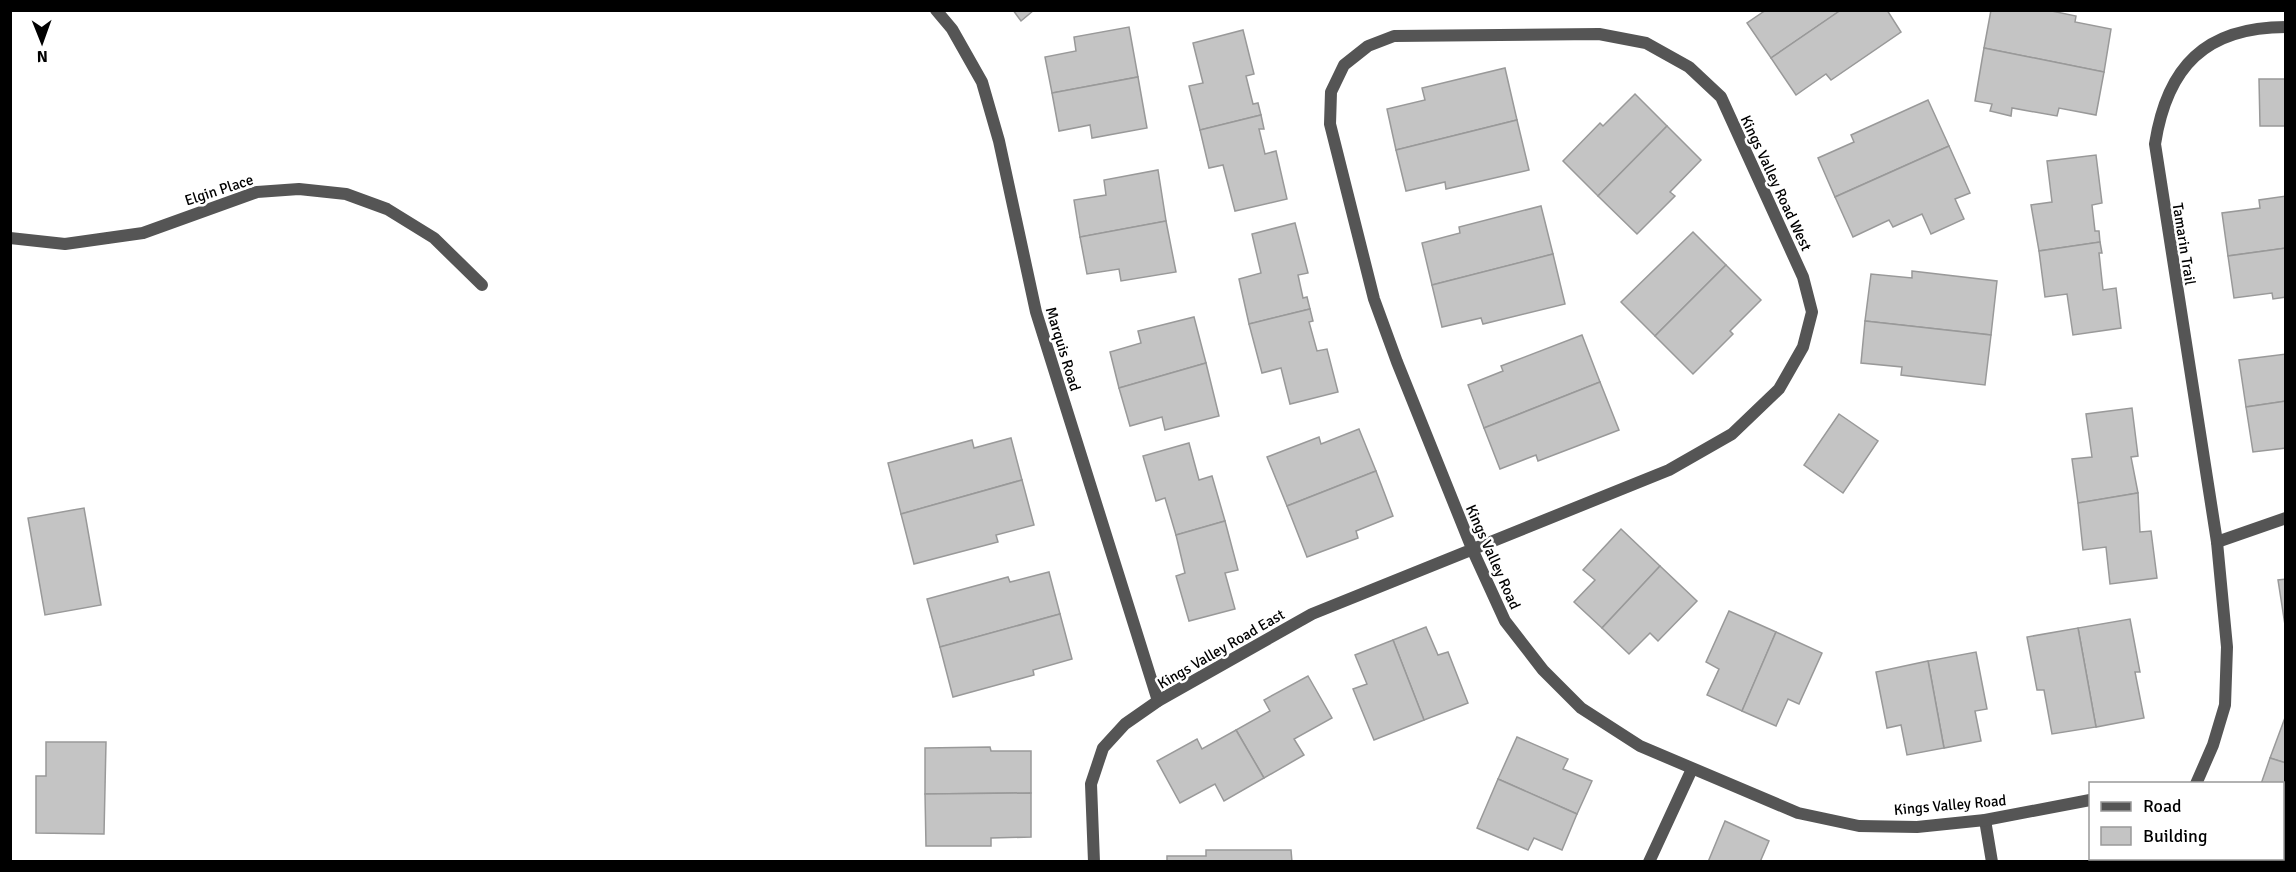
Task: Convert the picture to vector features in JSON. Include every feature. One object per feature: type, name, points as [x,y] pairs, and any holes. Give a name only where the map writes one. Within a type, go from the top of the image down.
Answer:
[{"type":"street","name":"Marquis Road","points":[[936,10],[952,29],[982,82],[999,141],[1035,312],[1158,701]]},
{"type":"street","name":"Tamarin Trail","points":[[2196,782],[2213,745],[2225,705],[2227,647],[2217,542],[2155,144],[2160,113],[2173,81],[2196,54],[2226,36],[2265,27],[2286,27]]},
{"type":"street","name":"Kings Valley Road West","points":[[1330,124],[1331,92],[1344,65],[1368,46],[1394,36],[1599,34],[1646,43],[1689,67],[1720,97],[1803,277],[1812,312],[1803,347],[1779,389],[1732,434],[1669,470],[1473,551]]},
{"type":"street","name":"Kings Valley Road","points":[[1330,124],[1374,299],[1473,551],[1505,621],[1550,677],[1581,708],[1640,746],[1692,769],[1798,813],[1859,826],[1917,827],[1985,820],[2089,800]]},
{"type":"street","name":"Elgin Place","points":[[10,238],[65,244],[143,233],[257,192],[299,189],[346,194],[387,209],[434,238],[482,285]]},
{"type":"street","points":[[2217,542],[2286,518]]},
{"type":"street","name":"Kings Valley Road East","points":[[1094,861],[1091,784],[1103,748],[1125,724],[1158,701],[1312,614],[1473,551]]},
{"type":"street","points":[[1648,861],[1692,769]]},
{"type":"street","points":[[1985,820],[1992,861]]},
{"type":"building","points":[[1013,10],[1034,10],[1021,21]]},
{"type":"building","points":[[1766,10],[1841,10],[1771,58],[1747,23]]},
{"type":"building","points":[[1841,10],[1887,10],[1901,32],[1831,80],[1826,74],[1796,95],[1771,58]]},
{"type":"building","points":[[1991,10],[2047,10],[2076,16],[2075,22],[2111,29],[2104,72],[1984,48]]},
{"type":"building","points":[[1129,27],[1138,77],[1052,93],[1045,57],[1076,51],[1074,37]]},
{"type":"building","points":[[1243,30],[1254,74],[1246,76],[1253,104],[1258,103],[1261,115],[1200,130],[1189,86],[1203,83],[1193,43]]},
{"type":"building","points":[[1984,48],[2104,72],[2096,115],[2059,108],[2057,116],[2012,108],[2011,116],[1990,111],[1992,104],[1975,101]]},
{"type":"building","points":[[1505,68],[1517,120],[1396,150],[1387,109],[1425,100],[1422,88]]},
{"type":"building","points":[[1138,77],[1147,128],[1092,138],[1090,125],[1059,131],[1052,93]]},
{"type":"building","points":[[2259,79],[2286,79],[2286,126],[2260,126]]},
{"type":"building","points":[[1635,94],[1667,126],[1598,196],[1563,161],[1600,123],[1603,126]]},
{"type":"building","points":[[1928,100],[1949,146],[1835,197],[1818,158],[1854,142],[1851,135]]},
{"type":"building","points":[[1261,115],[1264,129],[1259,129],[1265,154],[1276,151],[1287,199],[1235,211],[1223,165],[1209,168],[1200,130]]},
{"type":"building","points":[[1517,120],[1529,170],[1446,189],[1445,182],[1406,191],[1396,150]]},
{"type":"building","points":[[1667,126],[1701,160],[1670,192],[1675,196],[1637,234],[1598,196]]},
{"type":"building","points":[[1949,146],[1970,193],[1955,199],[1964,219],[1931,234],[1922,214],[1893,227],[1889,220],[1853,237],[1835,197]]},
{"type":"building","points":[[2096,155],[2102,203],[2092,205],[2095,231],[2099,231],[2100,242],[2039,251],[2031,205],[2052,202],[2047,161]]},
{"type":"building","points":[[1158,170],[1166,221],[1080,237],[1074,200],[1106,195],[1104,180]]},
{"type":"building","points":[[2286,196],[2286,248],[2228,256],[2222,213],[2260,208],[2259,200]]},
{"type":"building","points":[[1541,206],[1553,254],[1432,285],[1422,243],[1460,233],[1459,227]]},
{"type":"building","points":[[1166,221],[1176,272],[1121,281],[1119,269],[1087,274],[1080,237]]},
{"type":"building","points":[[1295,223],[1308,273],[1298,275],[1303,298],[1307,297],[1310,309],[1249,324],[1239,279],[1261,273],[1252,234]]},
{"type":"building","points":[[1693,232],[1726,265],[1655,336],[1621,302]]},
{"type":"building","points":[[2100,242],[2103,290],[2116,288],[2121,328],[2073,335],[2067,294],[2045,297],[2039,251]]},
{"type":"building","points":[[2286,248],[2286,297],[2273,299],[2272,293],[2234,298],[2228,256]]},
{"type":"building","points":[[1553,254],[1565,304],[1483,324],[1481,318],[1442,327],[1432,285]]},
{"type":"building","points":[[1726,265],[1761,300],[1730,331],[1733,334],[1693,374],[1655,336]]},
{"type":"building","points":[[1912,271],[1997,281],[1991,335],[1865,321],[1871,274],[1912,278]]},
{"type":"building","points":[[1310,309],[1313,321],[1309,322],[1317,351],[1327,349],[1338,392],[1290,404],[1281,368],[1262,373],[1249,324]]},
{"type":"building","points":[[1194,317],[1206,363],[1119,388],[1110,352],[1141,343],[1138,331]]},
{"type":"building","points":[[1865,321],[1991,335],[1985,385],[1901,375],[1902,367],[1861,363]]},
{"type":"building","points":[[1582,335],[1600,382],[1484,428],[1468,385],[1503,371],[1501,366]]},
{"type":"building","points":[[2286,354],[2286,401],[2246,407],[2239,360]]},
{"type":"building","points":[[1206,363],[1219,416],[1165,430],[1162,417],[1130,426],[1119,388]]},
{"type":"building","points":[[1600,382],[1619,430],[1538,461],[1536,455],[1500,469],[1484,428]]},
{"type":"building","points":[[2286,401],[2286,448],[2253,452],[2246,407]]},
{"type":"building","points":[[2132,408],[2138,456],[2131,457],[2138,493],[2078,503],[2072,459],[2092,457],[2086,414]]},
{"type":"building","points":[[1839,414],[1878,441],[1843,493],[1804,465]]},
{"type":"building","points":[[1359,429],[1376,471],[1287,506],[1267,457],[1319,437],[1321,444]]},
{"type":"building","points":[[1011,438],[1022,480],[901,514],[888,463],[972,440],[974,448]]},
{"type":"building","points":[[1189,443],[1199,480],[1212,476],[1225,521],[1176,535],[1165,498],[1156,501],[1143,456]]},
{"type":"building","points":[[1376,471],[1393,516],[1356,531],[1358,538],[1307,557],[1287,506]]},
{"type":"building","points":[[1022,480],[1034,525],[996,535],[998,542],[914,564],[901,514]]},
{"type":"building","points":[[2138,493],[2140,532],[2151,531],[2157,578],[2110,584],[2106,547],[2083,550],[2078,503]]},
{"type":"building","points":[[84,508],[101,605],[45,615],[28,518]]},
{"type":"building","points":[[1225,521],[1238,570],[1225,573],[1235,609],[1189,621],[1176,576],[1185,573],[1176,535]]},
{"type":"building","points":[[1621,529],[1660,566],[1602,628],[1574,602],[1595,580],[1583,570]]},
{"type":"building","points":[[1660,566],[1697,601],[1658,641],[1650,633],[1629,654],[1602,628]]},
{"type":"building","points":[[1049,572],[1060,614],[940,647],[927,599],[1008,577],[1010,582]]},
{"type":"building","points":[[2286,579],[2286,625],[2285,625],[2278,580]]},
{"type":"building","points":[[1729,611],[1776,632],[1742,711],[1707,695],[1719,669],[1706,662]]},
{"type":"building","points":[[1060,614],[1072,659],[1033,670],[1034,675],[953,697],[940,647]]},
{"type":"building","points":[[2130,619],[2140,672],[2135,672],[2144,718],[2096,727],[2078,628]]},
{"type":"building","points":[[1426,627],[1438,655],[1448,652],[1468,703],[1424,720],[1393,640]]},
{"type":"building","points":[[2078,628],[2096,727],[2052,734],[2044,690],[2037,690],[2027,637]]},
{"type":"building","points":[[1776,632],[1822,653],[1799,704],[1788,699],[1776,726],[1742,711]]},
{"type":"building","points":[[1393,640],[1424,720],[1374,740],[1353,689],[1367,684],[1355,655]]},
{"type":"building","points":[[1976,652],[1987,709],[1975,711],[1981,741],[1944,748],[1928,661]]},
{"type":"building","points":[[1928,661],[1944,748],[1907,755],[1901,725],[1887,728],[1876,672]]},
{"type":"building","points":[[1308,676],[1332,718],[1294,739],[1304,755],[1264,778],[1236,730],[1270,711],[1264,700]]},
{"type":"building","points":[[2286,715],[2286,763],[2270,758]]},
{"type":"building","points":[[1236,730],[1264,778],[1224,801],[1215,784],[1180,803],[1157,761],[1197,739],[1202,749]]},
{"type":"building","points":[[1517,737],[1568,759],[1563,769],[1592,781],[1577,814],[1498,779]]},
{"type":"building","points":[[46,742],[106,742],[104,834],[36,833],[36,776],[46,776]]},
{"type":"building","points":[[990,747],[991,751],[1031,751],[1031,793],[925,794],[925,748]]},
{"type":"building","points":[[2270,758],[2286,763],[2286,808],[2284,808],[2284,782],[2262,782]]},
{"type":"building","points":[[1498,779],[1577,814],[1562,850],[1534,838],[1528,850],[1477,828]]},
{"type":"building","points":[[1031,793],[1031,837],[991,838],[991,846],[926,846],[925,794]]},
{"type":"building","points":[[1725,821],[1769,841],[1760,862],[1708,862]]},
{"type":"building","points":[[1206,850],[1291,850],[1292,862],[1167,862],[1167,856],[1206,856]]},
{"type":"building","points":[[2094,860],[2158,860],[2158,862],[2094,862]]}]
